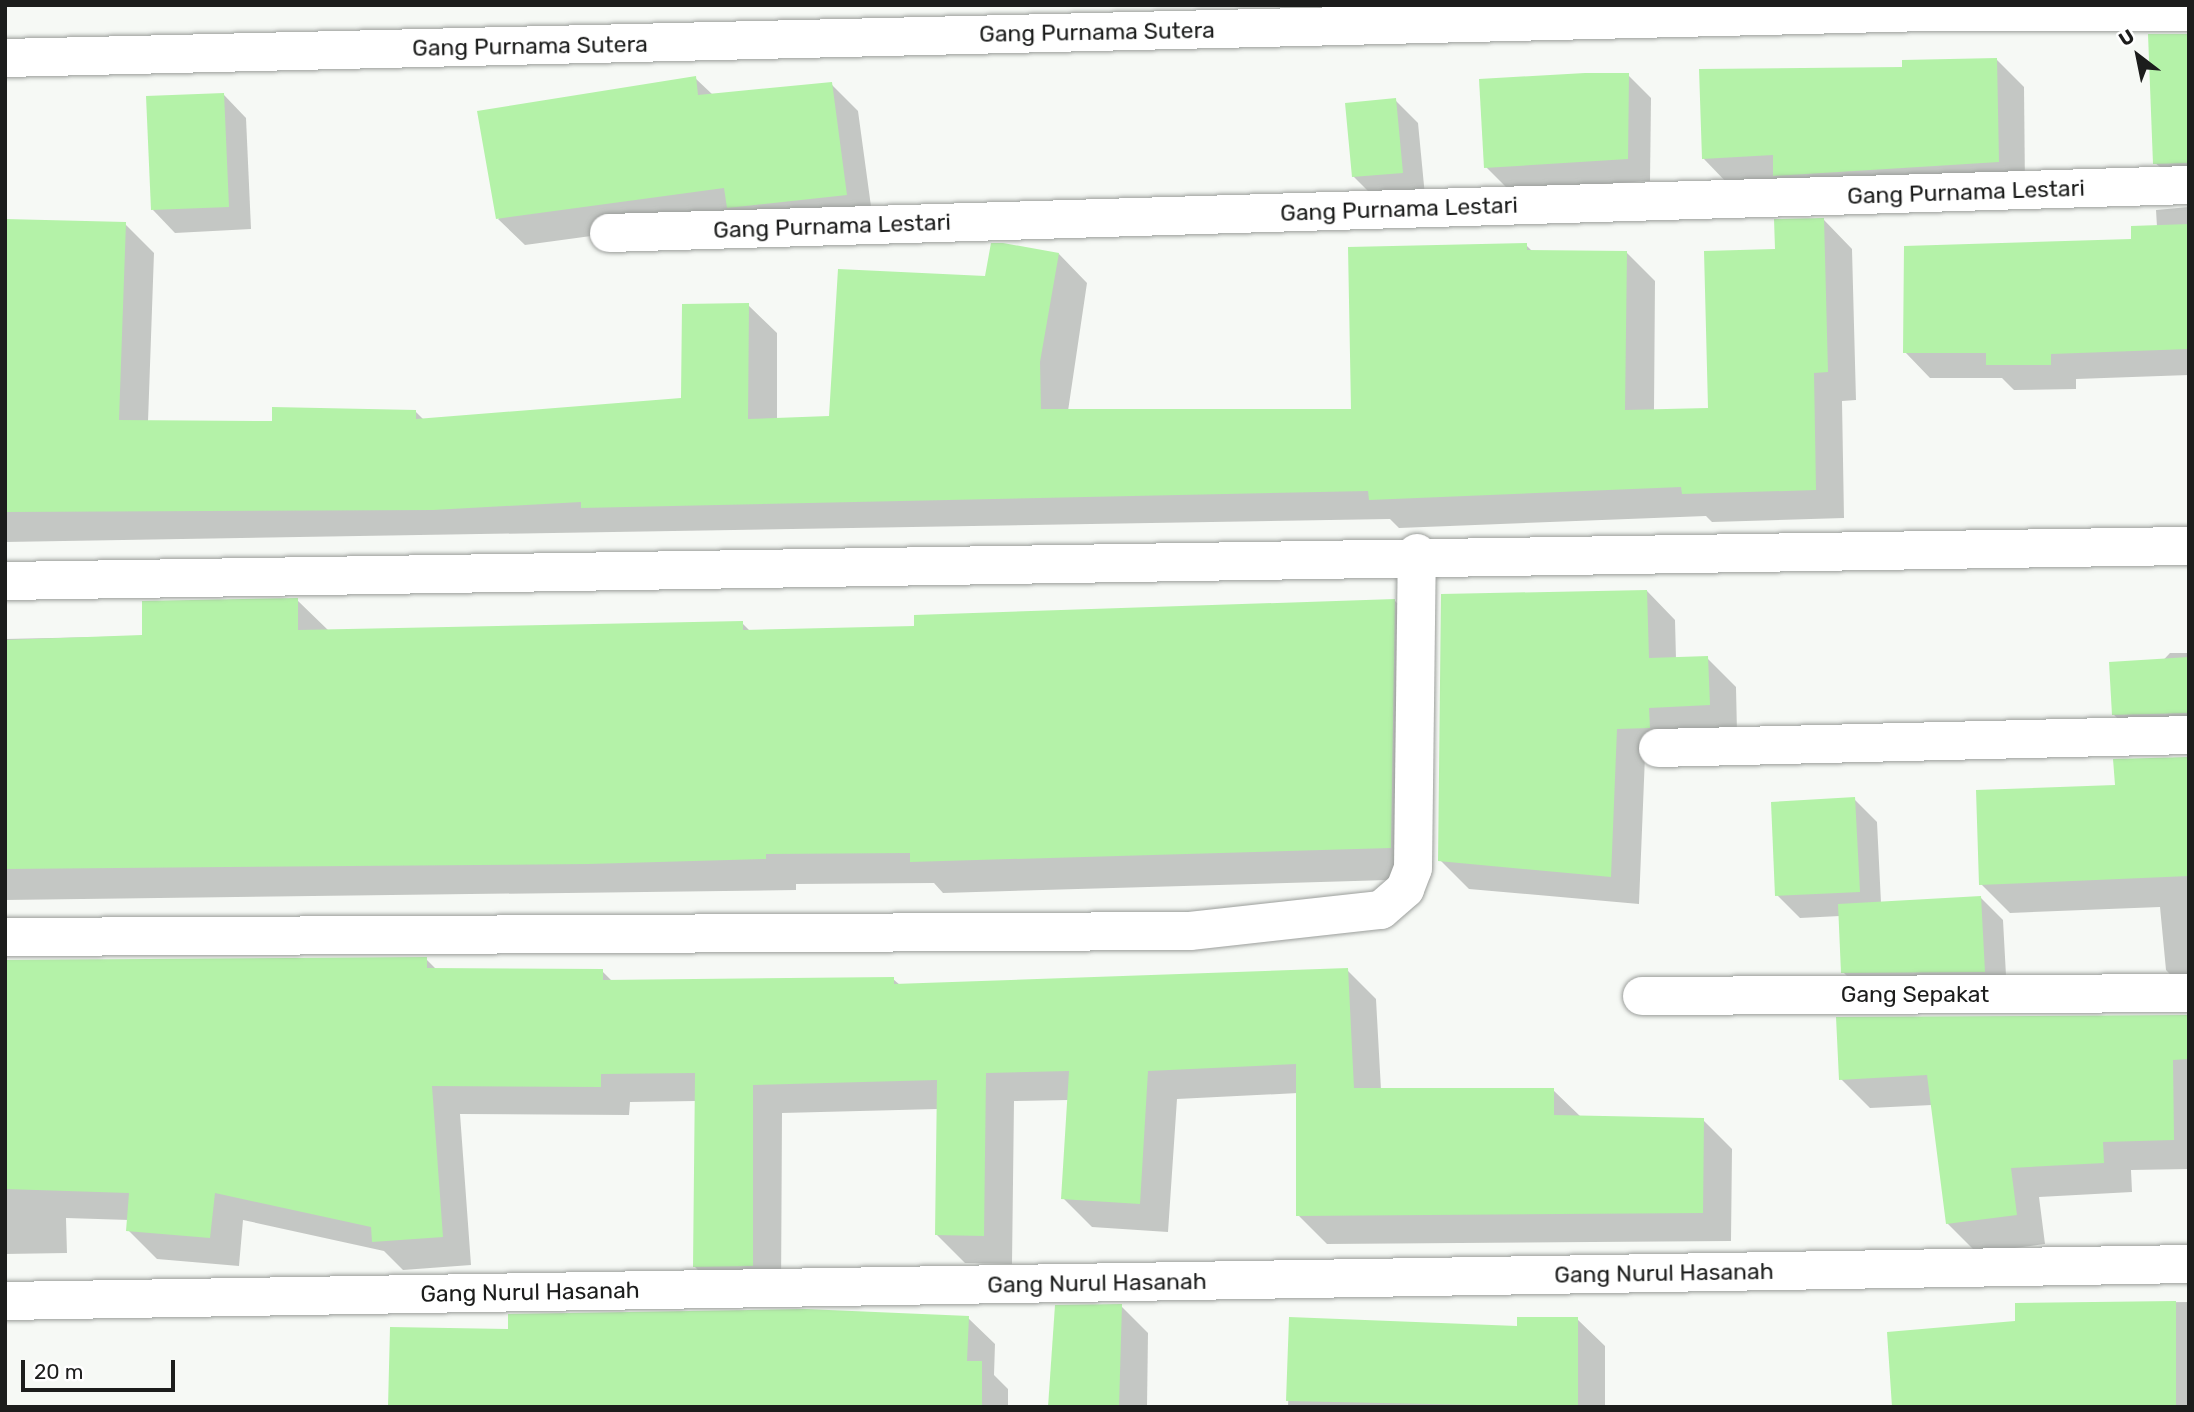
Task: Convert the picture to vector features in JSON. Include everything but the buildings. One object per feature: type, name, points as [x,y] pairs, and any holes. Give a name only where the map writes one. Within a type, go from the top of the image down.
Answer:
[{"type":"street","name":"Gang Purnama Sutera","points":[[5,58],[1922,12],[2189,12]]},
{"type":"street","name":"Gang Purnama Lestari","points":[[609,233],[2189,185]]},
{"type":"street","points":[[5,581],[1417,554],[2189,545]]},
{"type":"street","points":[[5,937],[1190,931],[1381,910],[1405,889],[1413,868],[1417,554]]},
{"type":"street","points":[[1658,748],[2189,735]]},
{"type":"street","name":"Gang Sepakat","points":[[1642,996],[2189,993]]},
{"type":"street","name":"Gang Nurul Hasanah","points":[[5,1301],[2189,1264]]}]
